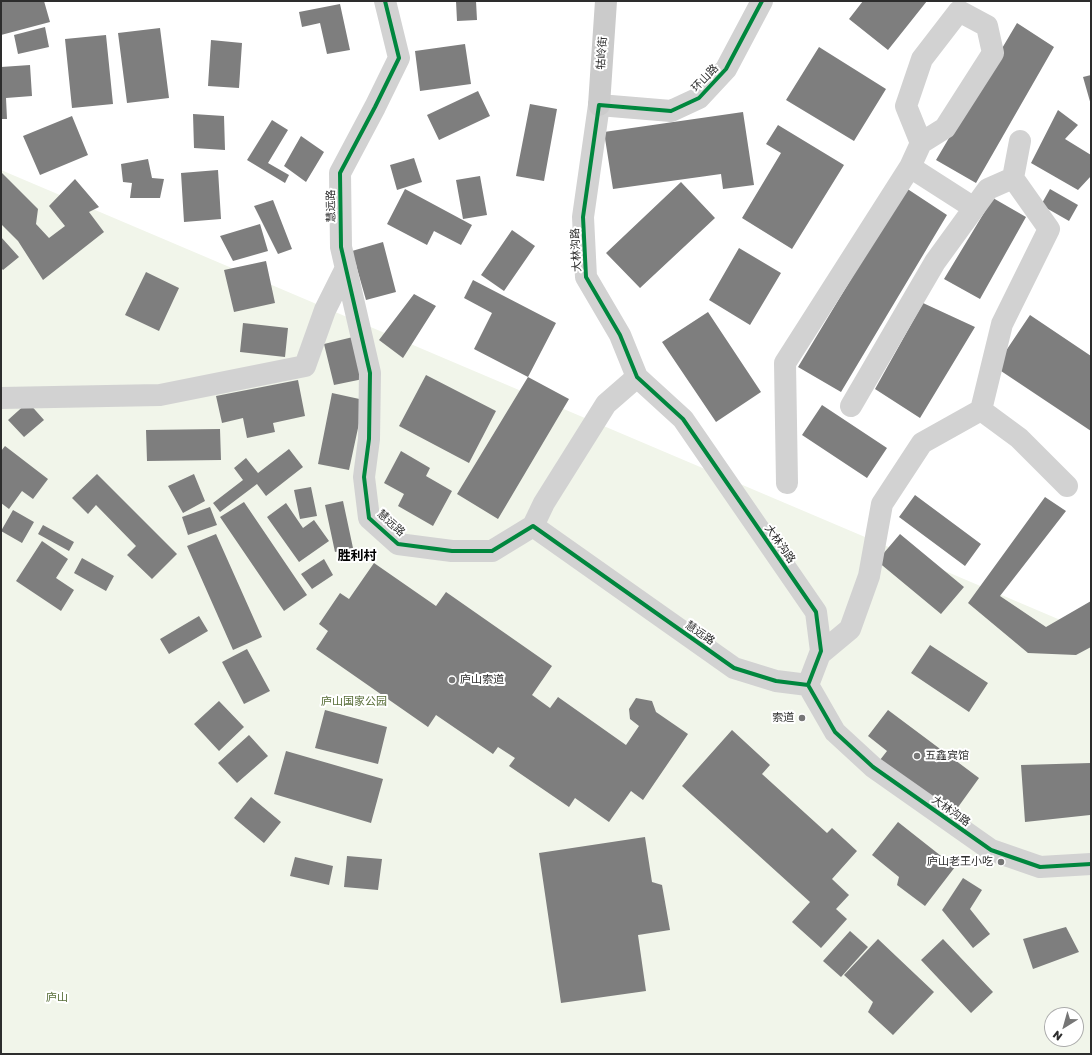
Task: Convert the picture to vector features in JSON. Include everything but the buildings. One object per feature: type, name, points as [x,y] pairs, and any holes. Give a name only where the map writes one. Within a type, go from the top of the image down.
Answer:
[{"type":"main road","name":"牯岭街","points":[[599,105],[606,1]]},
{"type":"street","name":"慧远路","points":[[385,1],[399,58],[340,173],[341,247],[370,373],[369,439],[364,477],[369,518],[398,544],[452,551],[492,551],[533,526],[734,668],[776,681],[808,685]]},
{"type":"street","name":"环山路","points":[[599,105],[671,111],[699,98],[726,69],[762,1]]},
{"type":"street","points":[[787,483],[784,363],[910,167],[921,143],[945,128],[992,53],[987,26],[959,11],[922,59],[906,106],[921,143]]},
{"type":"street","name":"大林沟路","points":[[599,105],[583,217],[586,277],[620,335],[637,377],[683,418],[816,612],[822,651],[808,685],[835,732],[872,767],[991,850],[1040,867],[1091,864]]},
{"type":"street","points":[[820,654],[850,629],[869,576],[882,504],[922,444],[981,410],[1002,324],[1049,229],[1013,178],[1020,141]]},
{"type":"street","points":[[910,167],[974,208]]},
{"type":"street","points":[[851,406],[935,262],[988,189],[1013,178]]},
{"type":"street","points":[[1,398],[160,396],[305,366],[325,310],[346,268]]},
{"type":"street","points":[[533,526],[544,503],[606,404],[637,377]]},
{"type":"street","points":[[981,410],[1019,438],[1067,486]]},
{"type":"green space","name":"庐山国家公园","points":[[1,170],[1091,633],[1091,1054],[1,1054]]},
{"type":"cycle path","points":[[385,1],[399,58],[340,173],[341,247],[370,373],[369,439],[364,477],[369,518],[398,544],[452,551],[492,551],[533,526],[734,668],[776,681],[808,685]]},
{"type":"cycle path","points":[[762,1],[726,69],[699,98],[671,111],[599,105],[583,217],[586,277],[620,335],[637,377],[683,419],[816,612],[821,651],[808,685],[835,732],[873,767],[991,850],[1040,867],[1091,864]]},
{"type":"place","name":"庐山索道","points":[[452,680]]},
{"type":"place","name":"索道","points":[[802,718]]},
{"type":"place","name":"五鑫宾馆","points":[[917,756]]},
{"type":"place","name":"庐山老王小吃","points":[[1001,862]]},
{"type":"district","name":"胜利村","points":[[357,556]]},
{"type":"park label","name":"庐山","points":[[57,998]]}]
